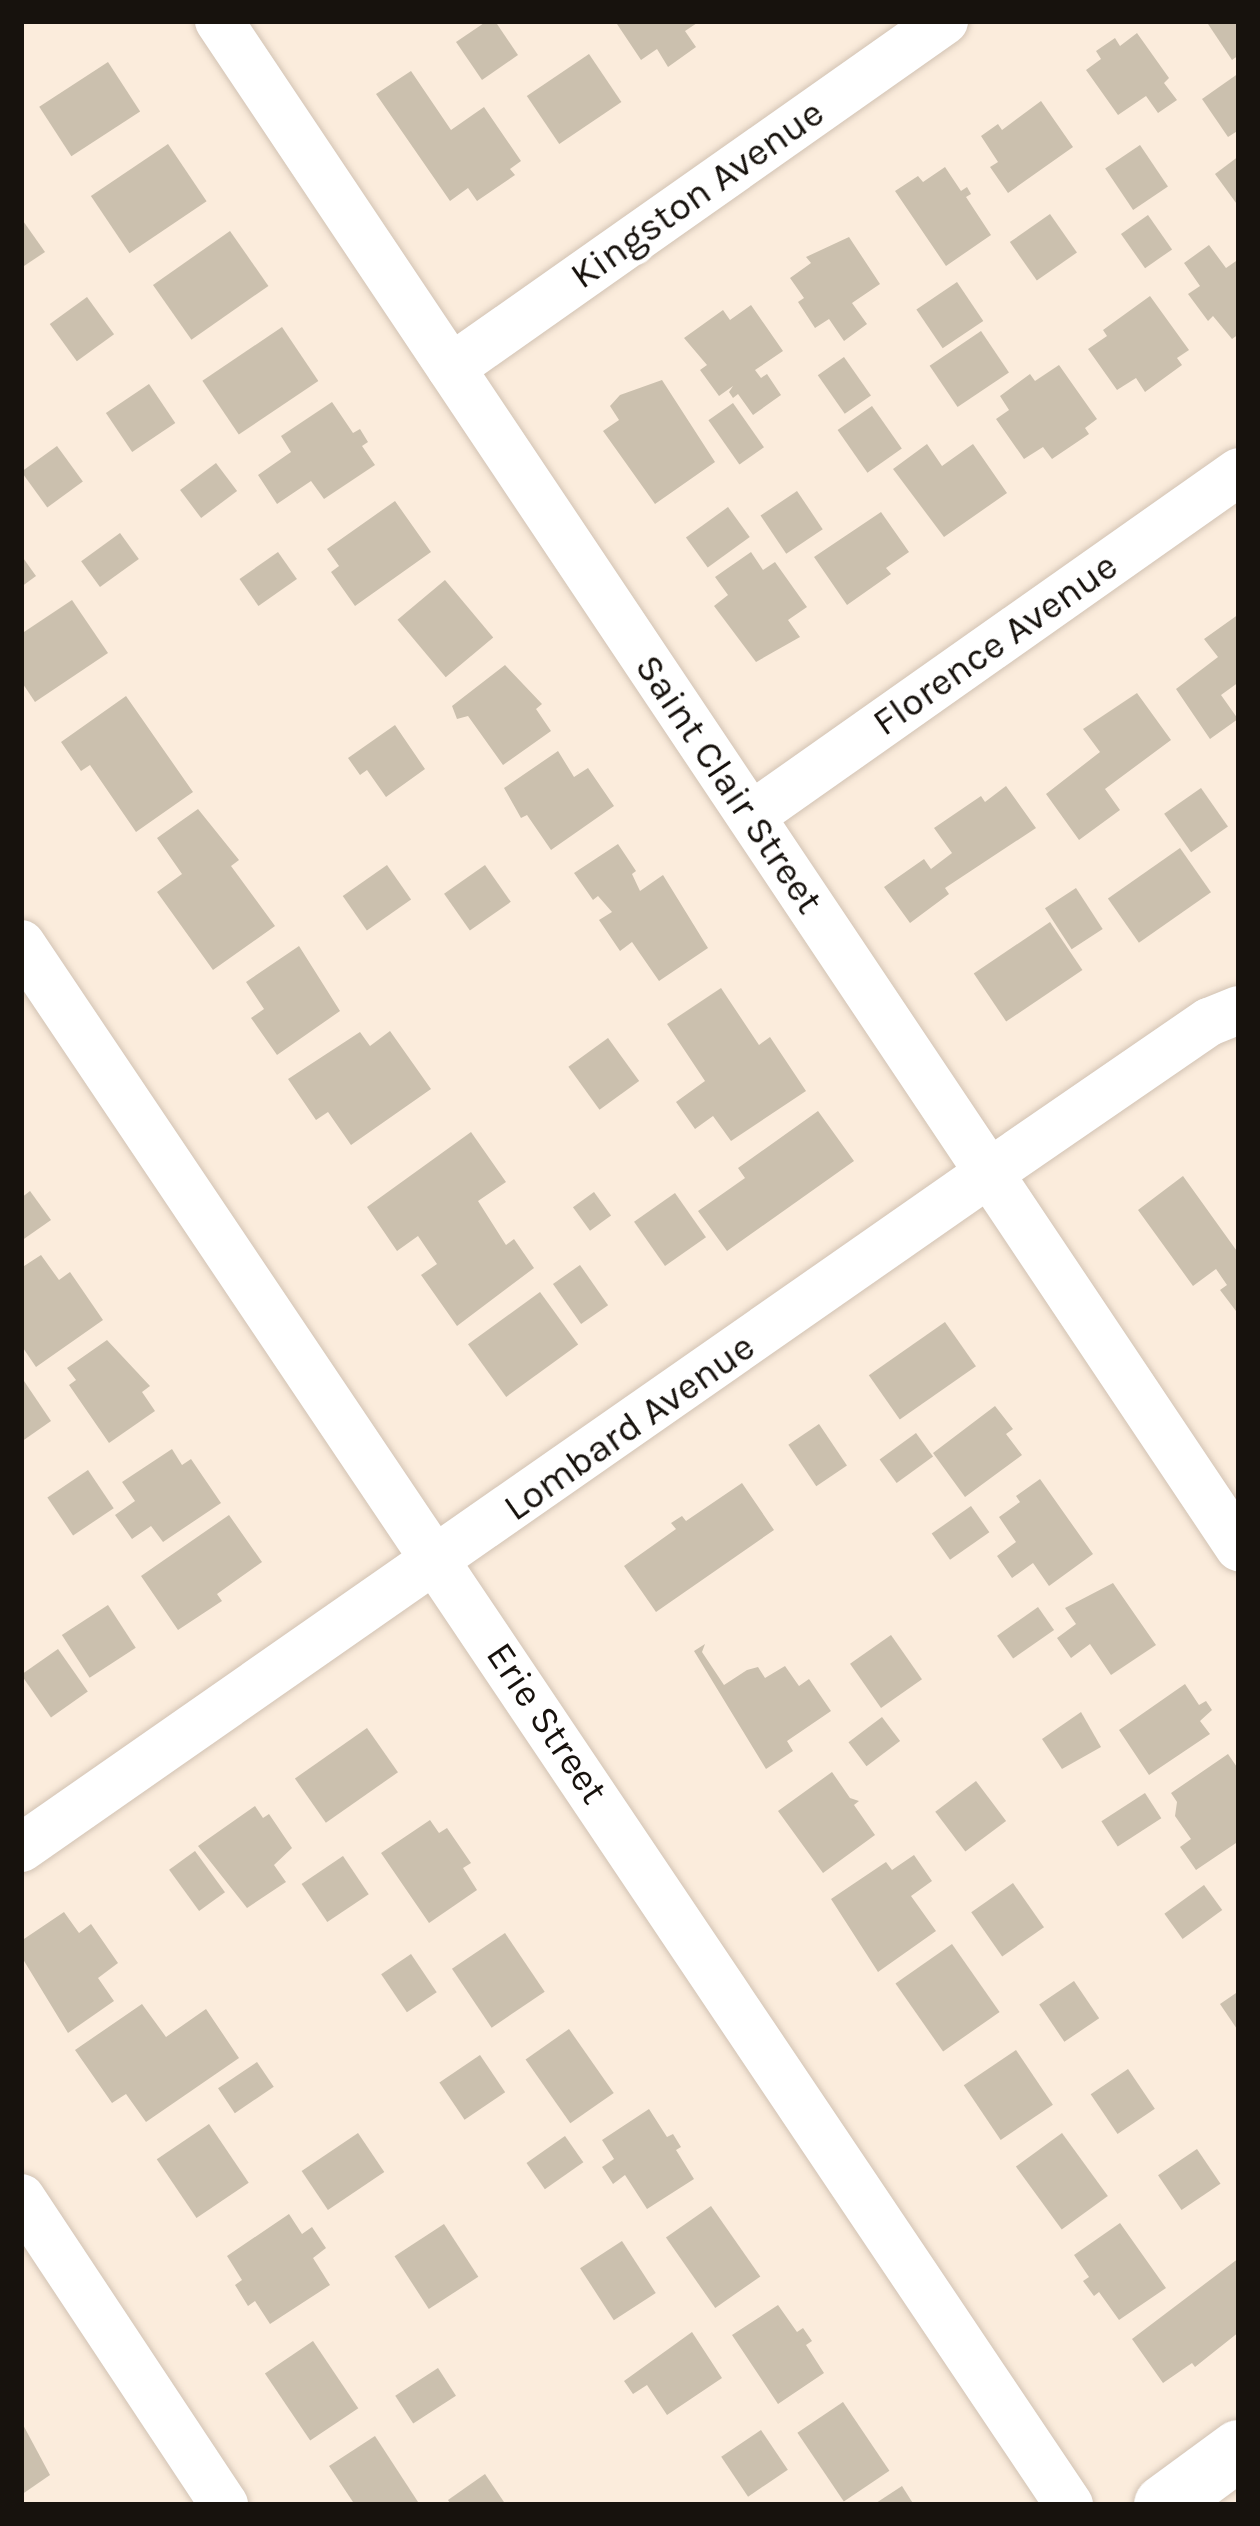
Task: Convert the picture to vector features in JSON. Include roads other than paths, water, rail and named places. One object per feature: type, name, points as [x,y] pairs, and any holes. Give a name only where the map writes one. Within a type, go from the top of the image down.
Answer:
[{"type":"street","name":"Saint Clair Street","points":[[219,21],[1239,1546]]},
{"type":"street","name":"Kingston Avenue","points":[[451,368],[944,21]]},
{"type":"street","name":"Florence Avenue","points":[[751,816],[1239,472]]},
{"type":"street","name":"Erie Street","points":[[21,944],[1069,2505]]},
{"type":"street","name":"Lombard Avenue","points":[[21,1848],[989,1173],[1209,1022],[1239,1010]]},
{"type":"street","points":[[21,2198],[224,2505]]},
{"type":"street","points":[[1164,2505],[1239,2450]]}]
